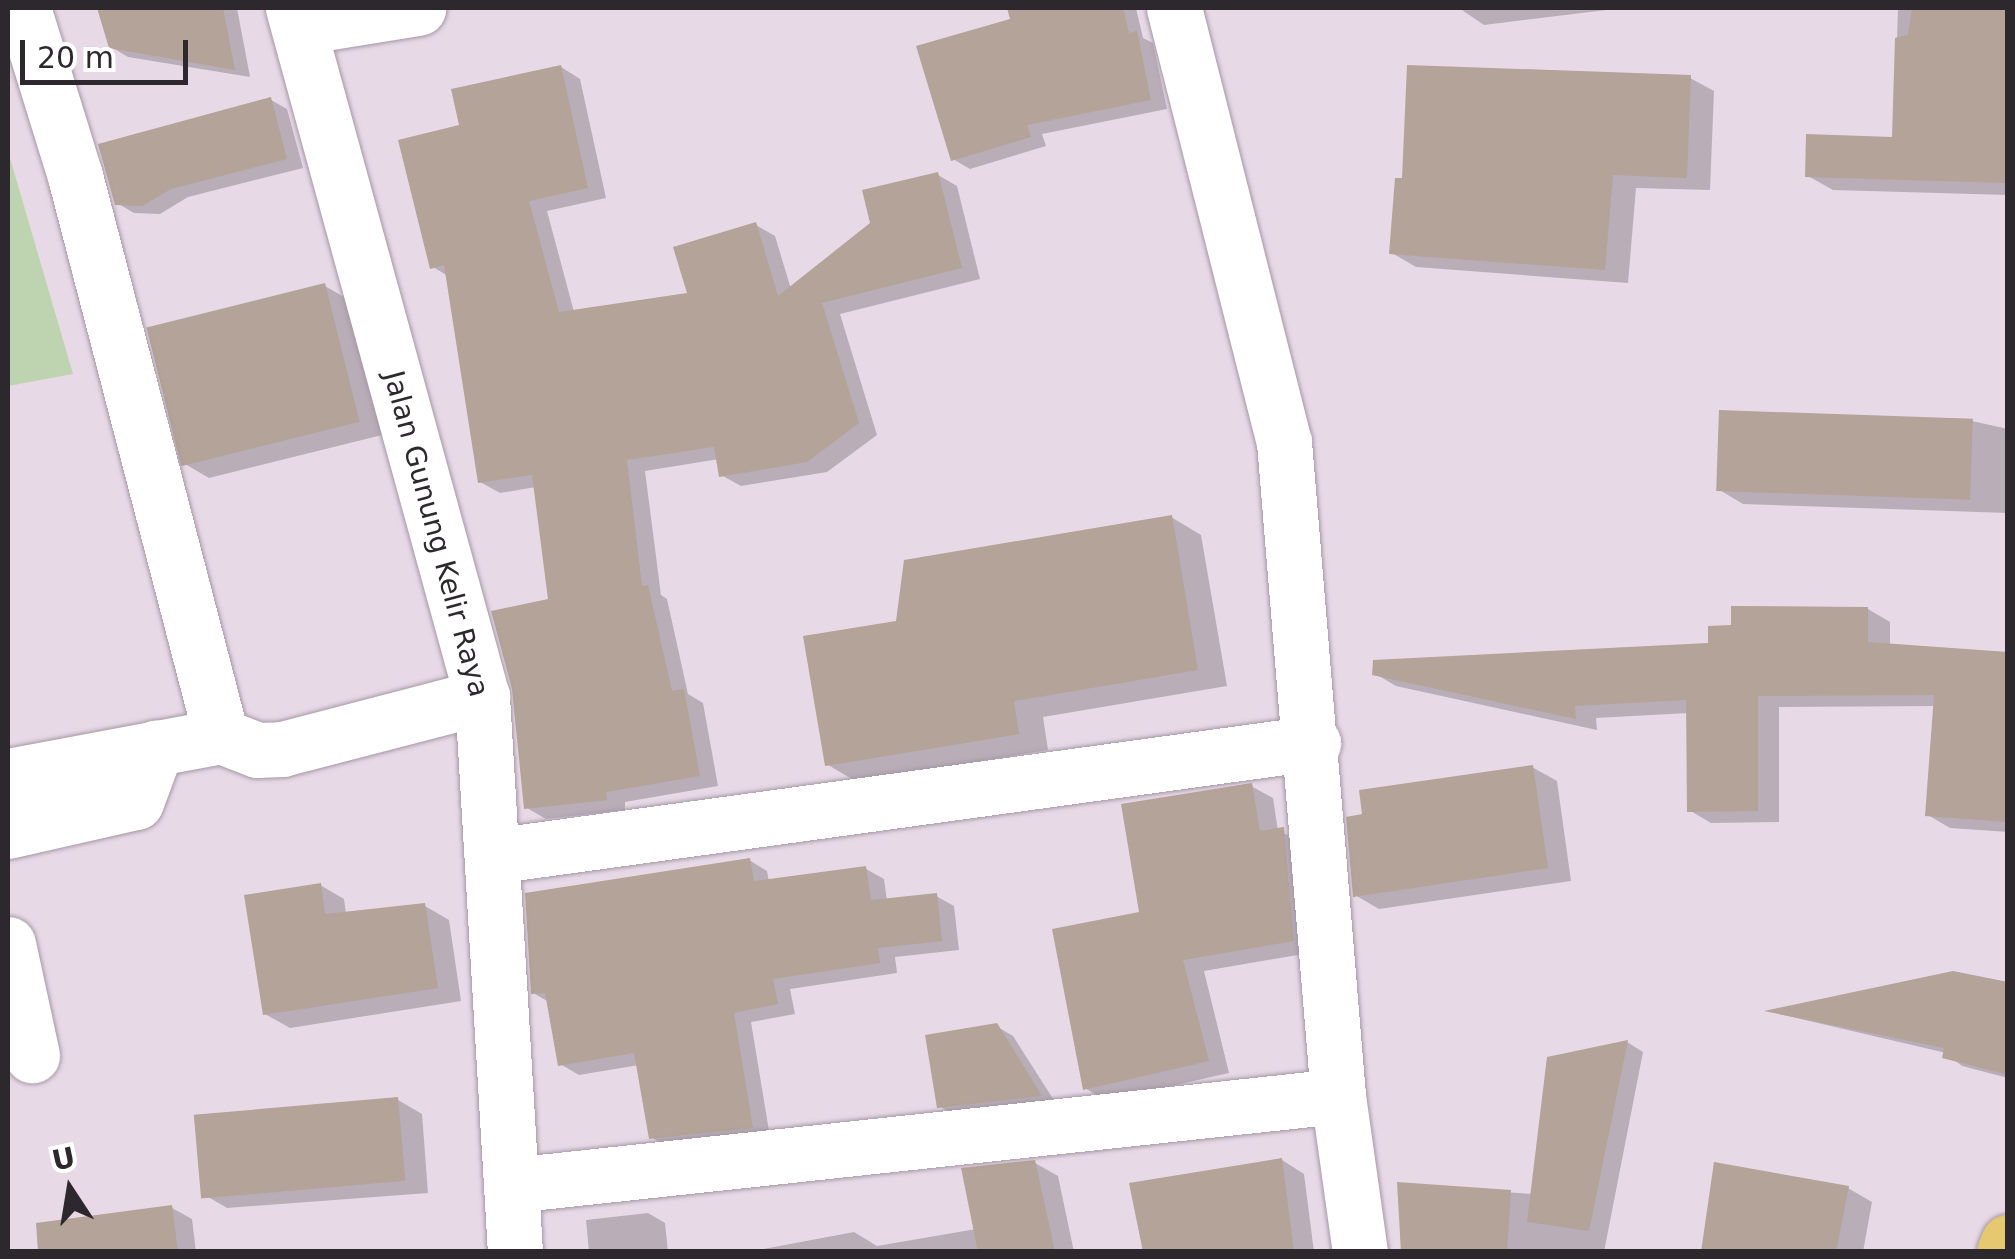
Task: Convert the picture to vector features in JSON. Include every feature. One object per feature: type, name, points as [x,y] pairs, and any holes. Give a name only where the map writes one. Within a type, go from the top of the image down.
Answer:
[{"type":"main road","points":[[2004,1252],[2008,1242]]},
{"type":"street","points":[[23,8],[75,176],[221,736]]},
{"type":"street","points":[[296,17],[418,8]]},
{"type":"street","points":[[1174,8],[1284,442],[1314,743],[1338,1096],[1360,1252]]},
{"type":"street","name":"Jalan Gunung Kelir Raya","points":[[296,17],[485,735],[515,1252]]},
{"type":"street","points":[[8,776],[150,768],[221,736],[257,750],[485,735]]},
{"type":"street","points":[[492,856],[1314,743]]},
{"type":"street","points":[[8,831],[126,807],[150,768]]},
{"type":"street","points":[[8,944],[32,1055]]},
{"type":"street","points":[[512,1185],[1338,1096]]},
{"type":"green space","points":[[8,151],[73,374],[8,386]]},
{"type":"building","points":[[97,8],[223,8],[235,70],[109,48]]},
{"type":"building","points":[[1007,8],[1123,8],[1129,33],[1137,31],[1151,100],[1027,125],[1031,137],[951,161],[916,46],[1010,19]]},
{"type":"building","points":[[1912,8],[2008,8],[2008,183],[1805,177],[1806,134],[1892,137],[1895,38],[1908,35]]},
{"type":"building","points":[[561,65],[588,188],[529,201],[559,312],[687,293],[673,247],[756,222],[778,296],[870,223],[862,190],[938,172],[962,268],[822,303],[859,423],[807,462],[719,477],[714,447],[627,460],[642,586],[648,585],[672,691],[684,689],[700,776],[606,792],[607,800],[524,809],[512,689],[491,611],[548,599],[532,475],[478,483],[444,265],[430,269],[398,140],[459,125],[451,89]]},
{"type":"building","points":[[1407,65],[1691,75],[1687,178],[1613,175],[1605,270],[1389,254],[1395,178],[1402,178]]},
{"type":"building","points":[[271,97],[287,159],[171,189],[142,206],[115,205],[98,144]]},
{"type":"building","points":[[325,283],[360,422],[181,466],[146,328]]},
{"type":"building","points":[[1719,410],[1973,419],[1970,500],[1716,491]]},
{"type":"building","points":[[1172,515],[1198,670],[1014,701],[1019,734],[825,766],[803,636],[896,621],[904,560]]},
{"type":"building","points":[[1731,606],[1868,607],[1868,642],[2008,652],[2008,822],[1925,816],[1934,695],[1758,696],[1758,811],[1687,812],[1686,700],[1575,706],[1576,719],[1372,675],[1373,660],[1708,643],[1708,626],[1731,625]]},
{"type":"building","points":[[1533,765],[1548,868],[1353,897],[1346,817],[1362,814],[1359,790]]},
{"type":"building","points":[[1252,783],[1260,831],[1284,827],[1294,941],[1183,960],[1209,1061],[1083,1090],[1052,929],[1139,912],[1121,804]]},
{"type":"building","points":[[750,858],[754,881],[866,866],[871,900],[937,893],[942,941],[878,948],[880,963],[773,979],[778,1004],[734,1013],[753,1128],[649,1139],[634,1053],[558,1066],[545,993],[531,994],[525,893]]},
{"type":"building","points":[[321,883],[325,914],[425,903],[438,988],[263,1015],[244,895]]},
{"type":"building","points":[[1953,971],[2008,982],[2008,1075],[1942,1058],[1944,1048],[1764,1011]]},
{"type":"building","points":[[997,1023],[1042,1096],[937,1108],[925,1035]]},
{"type":"building","points":[[1628,1040],[1589,1231],[1527,1222],[1547,1057]]},
{"type":"building","points":[[398,1097],[405,1181],[201,1199],[194,1115]]},
{"type":"building","points":[[1282,1158],[1294,1252],[1143,1252],[1129,1183]]},
{"type":"building","points":[[1035,1160],[1055,1252],[978,1252],[961,1168]]},
{"type":"building","points":[[1714,1162],[1849,1186],[1836,1252],[1701,1252]]},
{"type":"building","points":[[1397,1182],[1511,1190],[1507,1252],[1401,1252]]},
{"type":"building","points":[[172,1205],[178,1252],[38,1252],[36,1223]]}]
